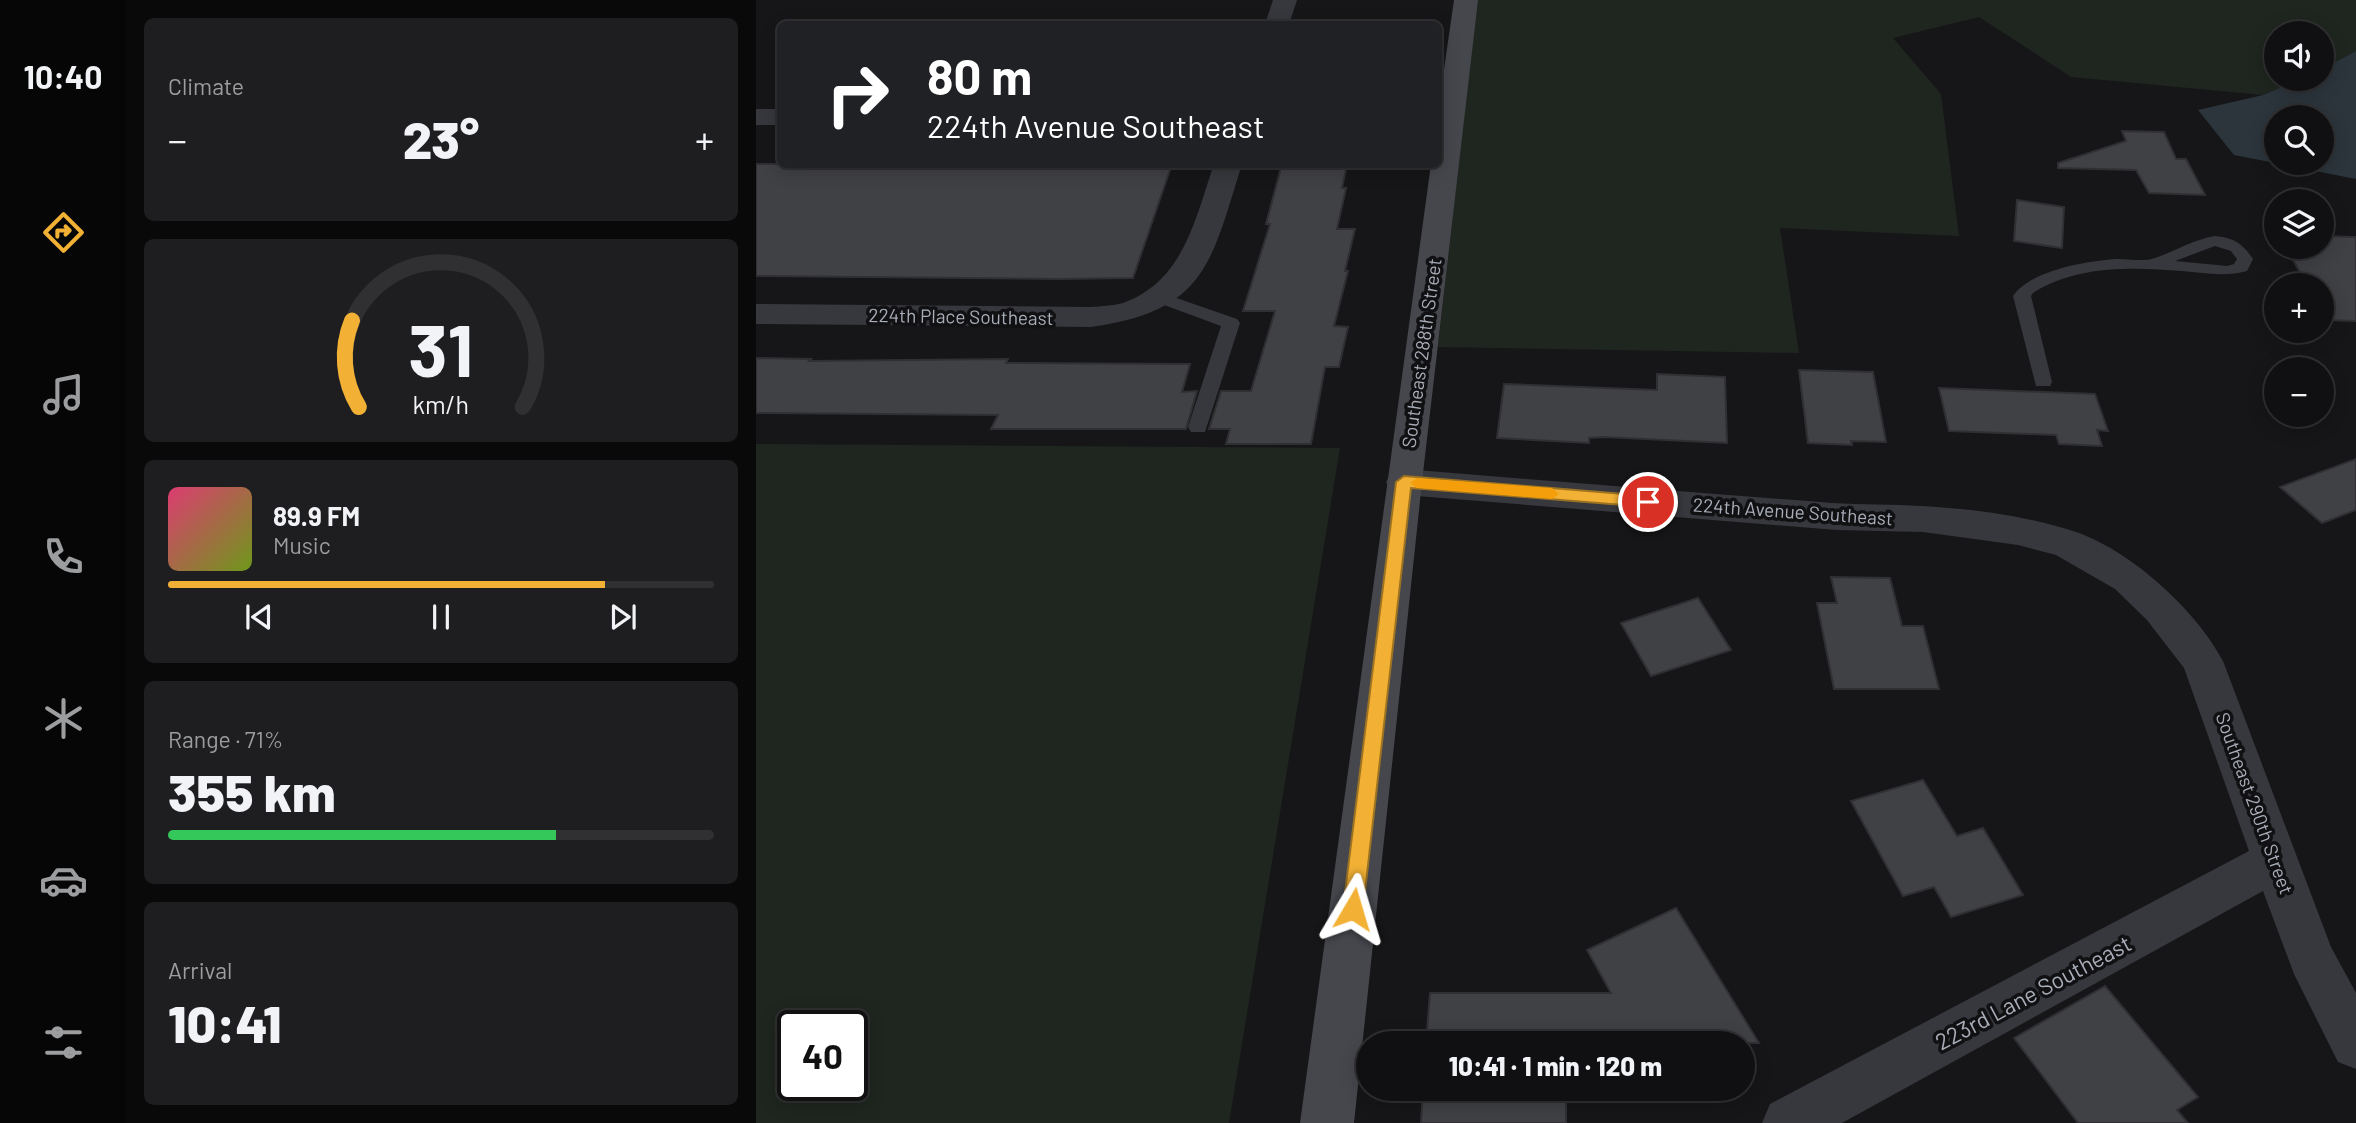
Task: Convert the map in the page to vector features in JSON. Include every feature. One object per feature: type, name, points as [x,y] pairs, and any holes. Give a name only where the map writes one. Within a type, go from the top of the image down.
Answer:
[{"type":"street","points":[[1278,21],[1285,0]]},
{"type":"street","name":"Southeast 288th Street","points":[[1442,148],[1466,0]]},
{"type":"street","points":[[756,117],[777,117]]},
{"type":"street","points":[[1162,298],[1189,271],[1227,168]]},
{"type":"street","name":"Southeast 288th Street","points":[[1327,1123],[1440,168]]},
{"type":"street","name":"224th Place Southeast","points":[[756,314],[1091,317],[1132,311],[1162,298]]},
{"type":"street","name":"224th Avenue Southeast","points":[[1404,482],[1837,517],[1923,519],[2018,531],[2068,544],[2129,579]]},
{"type":"street","name":"Southeast 290th Street","points":[[2129,579],[2161,609],[2202,661],[2312,958],[2356,1044]]},
{"type":"street","name":"223rd Lane Southeast","points":[[1789,1123],[2276,860]]},
{"type":"lane","points":[[2043,382],[2022,296],[2024,292],[2032,285],[2076,271],[2120,264],[2156,264]]},
{"type":"lane","points":[[1162,298],[1231,323],[1198,427]]},
{"type":"shaded area","points":[[1477,0],[2356,0],[2356,51],[2334,63],[2334,21],[2264,21],[2264,91],[2272,91],[2263,95],[2071,77],[1979,17],[1893,38],[1941,94],[1959,236],[1780,228],[1799,353],[1438,347]]},
{"type":"shaded area","points":[[2356,51],[2356,179],[2334,175],[2334,105],[2264,105],[2264,161],[2234,155],[2198,110],[2272,91],[2334,91],[2334,63]]},
{"type":"shaded area","points":[[756,444],[1340,448],[1229,1123],[756,1123]]},
{"type":"building","points":[[2122,131],[2164,132],[2176,159],[2186,159],[2205,195],[2149,193],[2136,170],[2058,168],[2058,163],[2126,141]]},
{"type":"building","points":[[756,164],[777,164],[777,168],[1171,168],[1133,278],[756,276]]},
{"type":"building","points":[[1281,168],[1346,168],[1342,188],[1346,188],[1337,229],[1355,229],[1334,326],[1348,327],[1339,367],[1325,367],[1311,444],[1226,444],[1230,429],[1209,429],[1221,391],[1251,391],[1275,311],[1243,311],[1270,224],[1266,224]]},
{"type":"building","points":[[2017,200],[2064,207],[2062,248],[2014,241]]},
{"type":"building","points":[[2334,236],[2356,237],[2356,321],[2334,320],[2334,273],[2300,273],[2293,259],[2334,259]]},
{"type":"building","points":[[756,358],[811,359],[809,361],[1008,359],[1006,363],[1190,364],[1182,392],[1197,391],[1186,429],[991,429],[998,415],[756,413]]},
{"type":"building","points":[[1799,370],[1873,372],[1886,442],[1851,441],[1852,445],[1808,443]]},
{"type":"building","points":[[1657,374],[1725,377],[1727,443],[1604,437],[1589,438],[1589,443],[1497,438],[1504,384],[1657,390]]},
{"type":"building","points":[[1939,388],[2095,394],[2108,431],[2097,430],[2102,446],[2059,444],[2056,435],[1949,431]]},
{"type":"building","points":[[2356,459],[2356,510],[2322,523],[2280,487]]},
{"type":"building","points":[[1831,577],[1890,578],[1902,626],[1923,626],[1939,689],[1834,689],[1817,603],[1837,603]]},
{"type":"building","points":[[1698,598],[1731,650],[1651,676],[1621,623]]},
{"type":"building","points":[[1923,780],[1957,836],[1983,828],[2023,895],[1951,917],[1934,887],[1903,896],[1851,801]]},
{"type":"building","points":[[1676,908],[1752,1031],[1427,1031],[1430,993],[1611,993],[1587,950]]},
{"type":"building","points":[[2105,986],[2198,1097],[2177,1110],[2188,1123],[2078,1123],[2014,1038]]},
{"type":"building","points":[[1422,1101],[1566,1101],[1566,1123],[1421,1123]]},
{"type":"slow traffic","points":[[1417,483],[1552,494]]},
{"type":"route","points":[[1353,909],[1404,482],[1648,502]]}]
